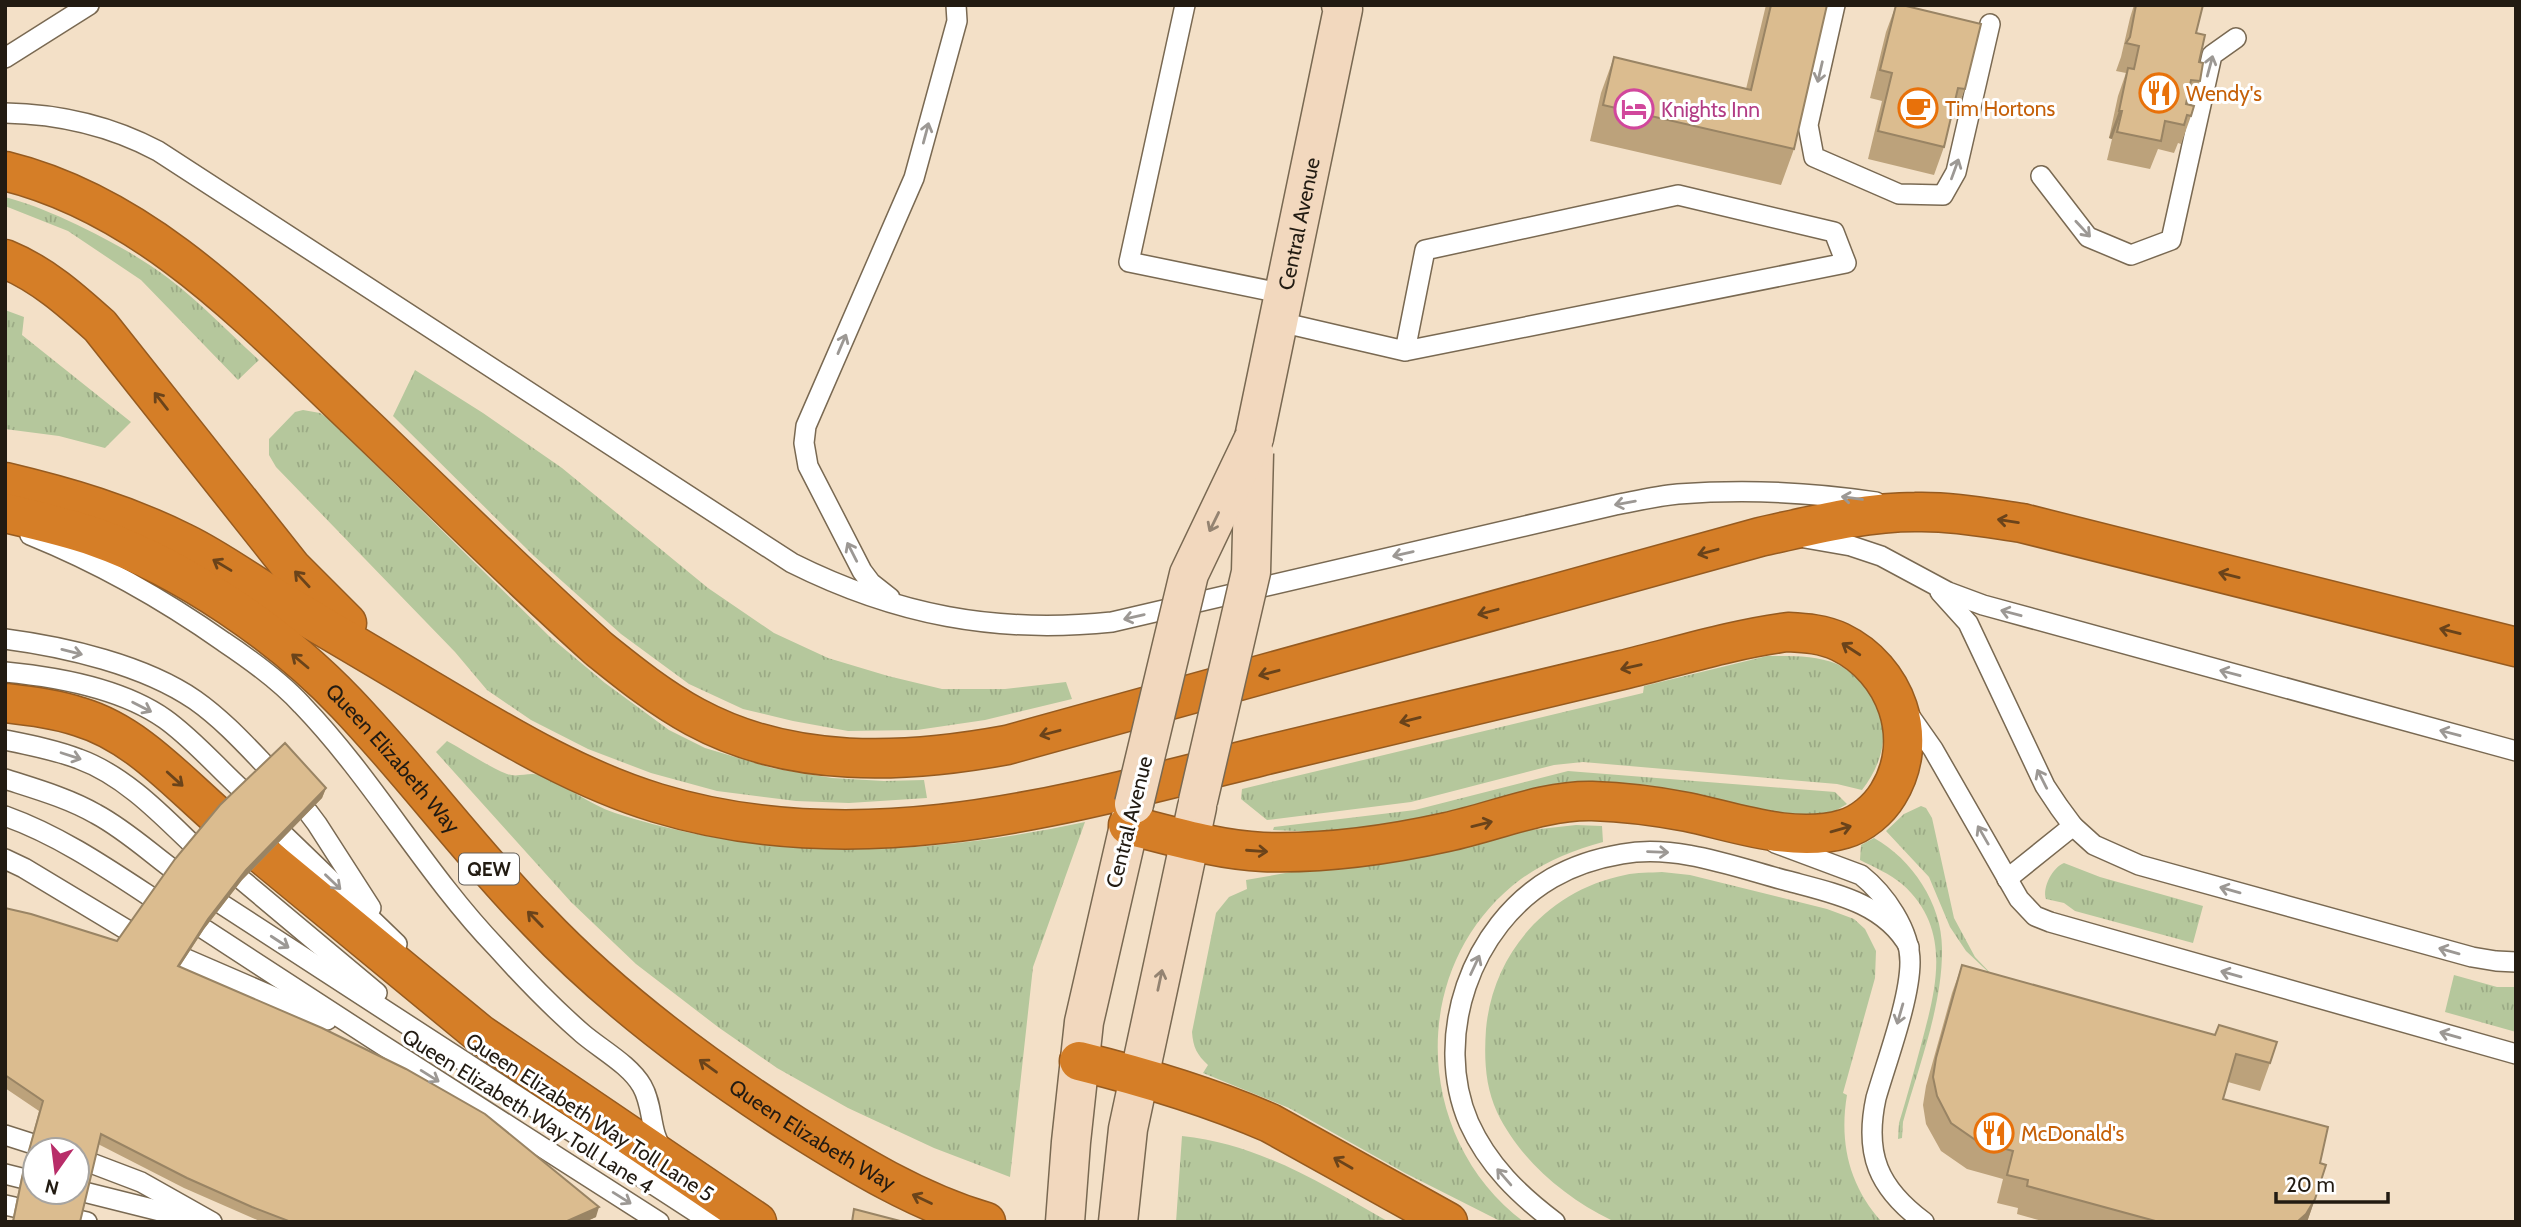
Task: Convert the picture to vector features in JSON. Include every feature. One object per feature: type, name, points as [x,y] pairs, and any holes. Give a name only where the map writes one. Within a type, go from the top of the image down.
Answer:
[{"type":"highway","points":[[5,171],[80,198],[163,246],[270,335],[599,649],[637,680],[697,718],[786,750],[890,760],[960,754],[1007,745],[1760,537],[1865,517],[1914,512],[1968,515],[2022,523],[2516,648]]},
{"type":"highway","points":[[5,259],[23,266],[62,293],[100,326],[292,568],[369,644],[427,688]]},
{"type":"highway","points":[[5,482],[78,500],[137,521],[189,545],[427,688],[558,762],[623,792],[695,813],[772,827],[854,831],[962,822],[1083,801],[1774,634],[1805,633],[1839,642],[1866,659],[1887,683],[1900,709],[1904,729],[1900,770],[1884,800],[1873,812],[1845,829],[1827,833],[1749,828],[1656,807],[1590,801],[1552,806],[1408,840],[1321,850],[1263,852],[1190,840],[1131,815]]},
{"type":"highway","name":"Queen Elizabeth Way","points":[[5,513],[97,538],[142,558],[184,579],[266,633],[344,701],[539,923],[575,958],[654,1025],[762,1104],[858,1166],[932,1203],[986,1222]]},
{"type":"highway","points":[[5,703],[39,707],[82,717],[119,736],[228,802]]},
{"type":"highway","points":[[264,857],[480,1034],[757,1222]]},
{"type":"highway","points":[[1079,1061],[1143,1061],[1187,1092],[1270,1123],[1448,1222]]},
{"type":"main road","name":"Central Avenue","points":[[1118,1222],[1128,1129],[1198,801],[1251,572],[1254,438],[1344,6]]},
{"type":"main road","name":"Central Avenue","points":[[1065,1222],[1084,1022],[1189,574],[1254,438]]},
{"type":"lane","points":[[5,58],[89,5]]},
{"type":"lane","points":[[943,618],[902,605],[870,583],[808,466],[804,457],[804,443],[806,426],[914,178],[957,21],[956,5]]},
{"type":"lane","points":[[1185,5],[1129,262],[1283,308],[1405,351],[1846,263],[1834,232],[1678,195],[1425,250],[1405,351]]},
{"type":"lane","points":[[1835,5],[1808,125],[1814,157],[1899,194],[1943,195],[1956,172],[1990,24]]},
{"type":"lane","points":[[2041,176],[2088,237],[2131,255],[2171,240],[2212,55],[2236,38]]},
{"type":"lane","points":[[5,113],[44,114],[83,121],[146,144],[792,563],[877,600],[943,618],[1021,626],[1076,626],[1112,622],[1615,505],[1676,494],[1756,491],[1834,496],[1968,515]]},
{"type":"lane","points":[[5,526],[62,548],[144,590],[250,659],[301,703],[337,744],[462,911],[539,992],[642,1085],[648,1099],[654,1135],[673,1166]]},
{"type":"lane","points":[[1760,537],[1826,540],[1851,546],[1881,556],[1948,592],[1983,606],[2516,751]]},
{"type":"lane","points":[[1909,570],[1950,601],[1968,623],[2045,786],[2073,826],[2094,845],[2139,865],[2472,957],[2516,962]]},
{"type":"lane","points":[[5,639],[115,663],[161,681],[194,699],[223,722],[267,766]]},
{"type":"lane","points":[[5,672],[62,680],[104,691],[138,704],[165,719],[228,802]]},
{"type":"lane","points":[[1887,683],[1933,749],[2007,878],[2026,907],[2035,915],[2050,922],[2516,1054]]},
{"type":"lane","points":[[5,740],[81,759],[113,777],[149,803],[192,844]]},
{"type":"lane","points":[[5,779],[70,801],[97,814],[171,869]]},
{"type":"lane","points":[[307,812],[388,935],[480,1034]]},
{"type":"lane","points":[[5,816],[37,827],[65,842],[151,897]]},
{"type":"lane","points":[[2007,878],[2073,826]]},
{"type":"lane","points":[[1749,828],[1780,845],[1861,875],[1871,883],[1895,916],[1909,947],[1909,979],[1876,1098],[1871,1137],[1873,1157],[1881,1177],[1908,1209],[1924,1222]]},
{"type":"lane","points":[[1555,1222],[1513,1188],[1494,1166],[1468,1121],[1456,1074],[1454,1045],[1471,970],[1498,927],[1531,893],[1550,879],[1596,860],[1622,854],[1671,853],[1827,891],[1855,901],[1890,921],[1900,931],[1909,947]]},
{"type":"lane","points":[[264,857],[388,935]]},
{"type":"lane","points":[[264,857],[445,1050]]},
{"type":"lane","points":[[5,859],[58,887],[127,930]]},
{"type":"lane","points":[[223,905],[445,1050]]},
{"type":"lane","points":[[204,929],[373,1040]]},
{"type":"lane","points":[[184,958],[373,1040]]},
{"type":"lane","name":"Queen Elizabeth Way Toll Lane 4","points":[[373,1040],[659,1222]]},
{"type":"lane","name":"Queen Elizabeth Way Toll Lane 5","points":[[445,1050],[710,1222]]},
{"type":"lane","points":[[92,1163],[141,1182],[212,1222]]},
{"type":"lane","points":[[91,1194],[160,1211],[190,1222]]},
{"type":"green space","points":[[5,197],[67,220],[152,266],[192,297],[259,360],[238,380],[141,280],[68,231],[5,206]]},
{"type":"green space","points":[[5,310],[24,317],[22,335],[131,422],[105,448],[59,436],[5,429]]},
{"type":"green space","points":[[415,370],[562,468],[708,588],[774,633],[828,658],[942,689],[1005,689],[1066,682],[1072,699],[985,720],[917,730],[848,731],[743,709],[689,684],[621,634],[534,556],[393,416]]},
{"type":"green space","points":[[303,410],[320,413],[329,419],[549,636],[605,683],[669,730],[705,748],[772,768],[832,778],[924,780],[927,798],[849,803],[796,801],[717,791],[651,773],[588,749],[531,720],[487,690],[455,652],[276,467],[269,455],[269,439],[295,412]]},
{"type":"green space","points":[[1767,656],[1812,658],[1837,664],[1862,683],[1872,696],[1882,723],[1882,750],[1871,777],[1862,790],[1837,784],[1583,762],[1554,765],[1411,802],[1267,820],[1241,799],[1242,789],[1643,693],[1644,686]]},
{"type":"green space","points":[[447,741],[507,774],[539,775],[615,813],[673,829],[732,840],[790,847],[908,847],[966,842],[1085,822],[1033,967],[1010,1177],[934,1148],[848,1108],[777,1068],[636,964],[571,902],[436,752]]},
{"type":"green space","points":[[1568,771],[1835,792],[1847,804],[1820,816],[1791,817],[1653,786],[1626,785],[1399,827],[1318,832],[1273,830],[1274,827],[1415,810]]},
{"type":"green space","points":[[1921,806],[1926,808],[1932,818],[1954,918],[1975,957],[1999,982],[1966,951],[1950,927],[1929,877],[1886,831],[1904,814]]},
{"type":"green space","points":[[1576,825],[1602,826],[1603,842],[1540,867],[1521,879],[1484,915],[1458,957],[1442,1003],[1438,1051],[1444,1099],[1460,1145],[1487,1187],[1524,1222],[1502,1222],[1405,1173],[1289,1108],[1203,1073],[1208,1065],[1196,1050],[1192,1032],[1216,913],[1229,897],[1247,889],[1246,880],[1522,831]]},
{"type":"green space","points":[[1874,838],[1901,858],[1922,884],[1931,899],[1941,932],[1941,970],[1934,1014],[1903,1122],[1902,1138],[1898,1139],[1899,1123],[1932,1003],[1936,960],[1929,920],[1918,902],[1897,880],[1860,860],[1861,845]]},
{"type":"green space","points":[[2064,863],[2100,877],[2203,906],[2193,943],[2075,911],[2064,903],[2046,899],[2049,878]]},
{"type":"green space","points":[[1662,872],[1690,875],[1827,909],[1854,919],[1865,929],[1876,951],[1875,978],[1843,1093],[1847,1095],[1844,1130],[1854,1178],[1861,1194],[1882,1222],[1617,1222],[1594,1211],[1560,1188],[1531,1161],[1507,1129],[1490,1092],[1485,1040],[1491,1001],[1513,950],[1549,910],[1572,895],[1597,883],[1625,875]]},
{"type":"green space","points":[[2454,975],[2497,987],[2516,987],[2516,1032],[2445,1012]]},
{"type":"green space","points":[[1182,1136],[1211,1140],[1264,1157],[1315,1180],[1389,1222],[1176,1222]]},
{"type":"building","points":[[1771,5],[1827,5],[1794,149],[1603,105],[1614,57],[1751,90]]},
{"type":"building","name":"Tim Hortons","points":[[1896,5],[1981,24],[1965,89],[1958,88],[1944,147],[1878,131],[1892,73],[1880,70]]},
{"type":"building","name":"Wendy's","points":[[2136,5],[2203,5],[2196,33],[2205,35],[2199,62],[2203,63],[2200,81],[2191,80],[2186,104],[2194,106],[2191,116],[2187,115],[2184,125],[2165,121],[2161,141],[2117,132],[2128,68],[2134,69],[2139,46],[2126,43],[2130,37]]},
{"type":"building","points":[[285,743],[326,788],[246,870],[208,919],[178,966],[322,1028],[406,1069],[485,1114],[599,1207],[565,1222],[291,1222],[187,1178],[101,1134],[91,1176],[91,1136],[33,1136],[43,1101],[5,1075],[5,908],[117,941],[175,859],[220,805]]},
{"type":"building","points":[[1962,965],[2215,1035],[2219,1025],[2277,1042],[2270,1063],[2236,1054],[2223,1099],[2328,1127],[2320,1163],[2326,1165],[2315,1199],[2306,1214],[2297,1222],[2159,1222],[2027,1186],[2028,1180],[2007,1175],[2013,1151],[1977,1141],[1951,1123],[1937,1096],[1933,1077],[1936,1058]]},
{"type":"building","points":[[21,1183],[21,1206],[84,1206],[80,1222],[13,1222]]},
{"type":"building","points":[[854,1209],[904,1222],[852,1222]]},
{"type":"place","name":"Wendy's","points":[[2159,93]]},
{"type":"place","name":"Tim Hortons","points":[[1918,108]]},
{"type":"place","name":"Knights Inn","points":[[1634,109]]},
{"type":"place","name":"McDonald's","points":[[1994,1133]]}]
